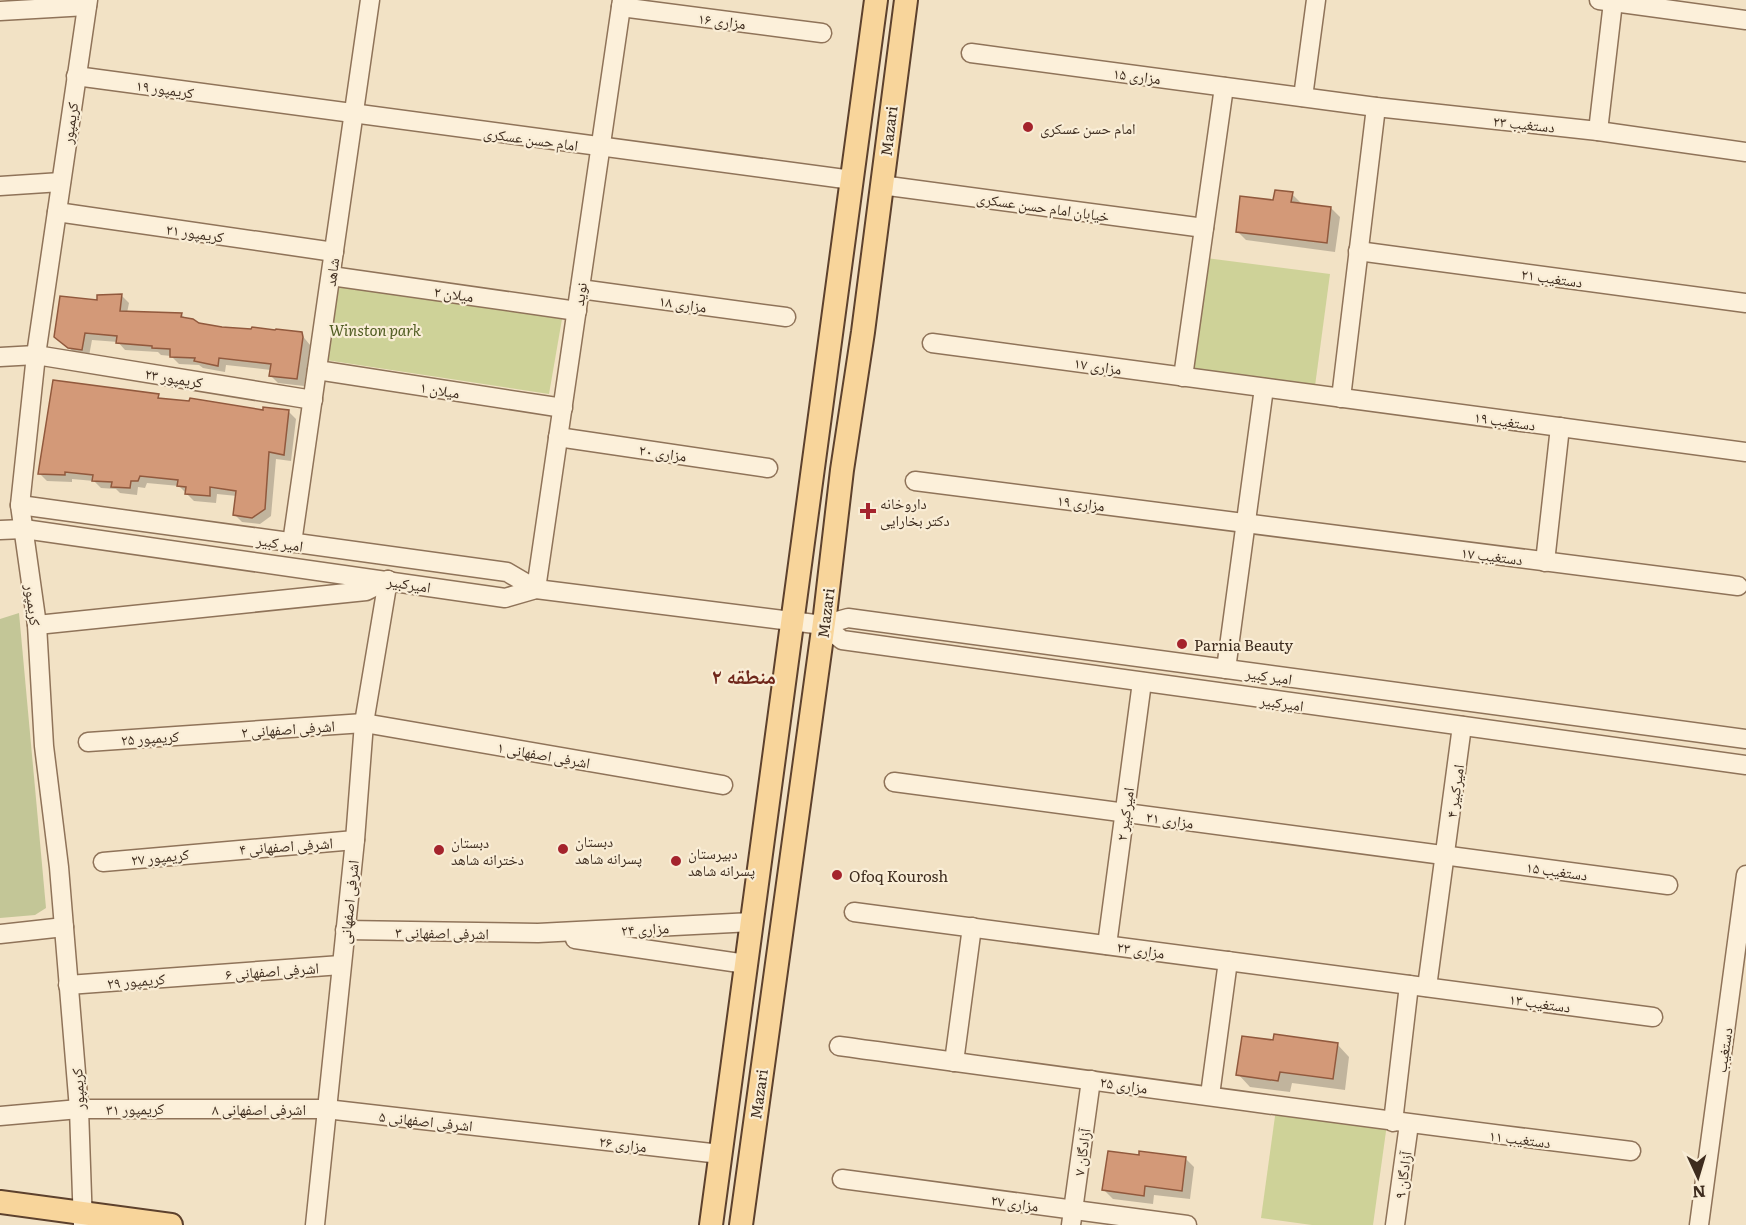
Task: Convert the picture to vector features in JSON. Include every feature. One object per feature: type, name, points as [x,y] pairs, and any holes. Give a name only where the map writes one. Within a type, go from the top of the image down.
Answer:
[{"type":"main road","points":[[875,9],[905,11]]},
{"type":"main road","name":"Mazari","points":[[711,1225],[875,9]]},
{"type":"main road","name":"Mazari","points":[[741,1225],[824,626],[842,470],[905,11]]},
{"type":"main road","points":[[0,1202],[83,1219],[171,1225]]},
{"type":"street","name":"شاهد","points":[[292,543],[370,0]]},
{"type":"street","points":[[1303,97],[1316,0]]},
{"type":"street","points":[[1598,131],[1606,1],[1746,20]]},
{"type":"street","points":[[0,11],[87,3]]},
{"type":"street","name":"کریمپور","points":[[83,1219],[79,1109],[59,867],[44,746],[37,625],[20,505],[36,355],[87,3]]},
{"type":"street","name":"مزاری ۱۶","points":[[622,4],[822,33]]},
{"type":"street","name":"نوید","points":[[536,589],[622,4]]},
{"type":"street","name":"مزاری ۱۵","points":[[971,53],[1303,97]]},
{"type":"street","name":"کریمپور ۱۹","points":[[76,76],[354,114]]},
{"type":"street","points":[[1183,377],[1224,87]]},
{"type":"street","name":"دستغیب ۲۳","points":[[1303,97],[1598,131],[1746,152]]},
{"type":"street","points":[[1341,398],[1376,107]]},
{"type":"street","name":"امام حسن عسکری","points":[[354,114],[852,180]]},
{"type":"street","points":[[0,186],[61,182]]},
{"type":"street","name":"خیابان امام حسن عسکری","points":[[881,185],[1204,228]]},
{"type":"street","name":"کریمپور ۲۱","points":[[57,212],[334,252]]},
{"type":"street","name":"دستغیب ۲۱","points":[[1358,251],[1746,303]]},
{"type":"street","name":"میلان ۲","points":[[331,276],[577,311]]},
{"type":"street","name":"مزاری ۱۸","points":[[580,289],[786,317]]},
{"type":"street","name":"مزاری ۱۷","points":[[932,343],[1264,388]]},
{"type":"street","name":"کریمپور ۲۳","points":[[0,357],[36,355],[313,400]]},
{"type":"street","name":"میلان ۱","points":[[317,370],[562,408]]},
{"type":"street","points":[[1226,669],[1264,388]]},
{"type":"street","name":"دستغیب ۱۹","points":[[1264,388],[1746,452]]},
{"type":"street","points":[[1545,562],[1560,427]]},
{"type":"street","name":"مزاری ۲۰","points":[[558,437],[768,468]]},
{"type":"street","name":"مزاری ۱۹","points":[[915,481],[1246,523]]},
{"type":"street","name":"امیر کبیر","points":[[20,505],[507,572],[536,589]]},
{"type":"street","name":"دستغیب ۱۷","points":[[1246,523],[1738,586]]},
{"type":"street","name":"امیرکبیر","points":[[0,530],[24,529],[505,598],[536,589],[793,622]]},
{"type":"street","points":[[37,625],[366,591],[388,580]]},
{"type":"street","name":"اشرفی اصفهانی","points":[[315,1225],[355,840],[364,723],[388,580]]},
{"type":"street","name":"امیر کبیر","points":[[793,622],[824,626],[848,618],[1746,739]]},
{"type":"street","name":"امیرکبیر","points":[[824,626],[842,640],[1746,765]]},
{"type":"street","name":"امیرکبیر ۲","points":[[1107,945],[1142,682]]},
{"type":"street","points":[[1329,708],[1333,683]]},
{"type":"street","points":[[1590,744],[1594,717]]},
{"type":"street","name":"اشرفی اصفهانی ۲","points":[[212,733],[364,723]]},
{"type":"street","name":"اشرفی اصفهانی ۱","points":[[364,723],[723,785]]},
{"type":"street","name":"امیرکبیر ۴","points":[[1427,987],[1462,726]]},
{"type":"street","name":"کریمپور ۲۵","points":[[88,742],[212,733]]},
{"type":"street","name":"مزاری ۲۱","points":[[894,782],[1445,855]]},
{"type":"street","name":"اشرفی اصفهانی ۴","points":[[217,850],[355,840]]},
{"type":"street","name":"کریمپور ۲۷","points":[[103,862],[217,850]]},
{"type":"street","name":"دستغیب ۱۵","points":[[1445,855],[1668,885]]},
{"type":"street","name":"دستغیب","points":[[1699,1225],[1741,944],[1746,875]]},
{"type":"street","name":"مزاری ۲۳","points":[[855,912],[1427,987]]},
{"type":"street","name":"مزاری ۲۴","points":[[538,933],[752,922]]},
{"type":"street","points":[[0,934],[64,927]]},
{"type":"street","points":[[954,1062],[972,927]]},
{"type":"street","name":"اشرفی اصفهانی ۳","points":[[345,930],[538,933]]},
{"type":"street","points":[[538,933],[746,964]]},
{"type":"street","points":[[1210,1095],[1228,961]]},
{"type":"street","name":"اشرفی اصفهانی ۶","points":[[203,974],[341,965]]},
{"type":"street","name":"کریمپور ۲۹","points":[[68,985],[203,974]]},
{"type":"street","name":"آزادگان ۹","points":[[1395,1225],[1409,985]]},
{"type":"street","name":"دستغیب ۱۳","points":[[1427,987],[1653,1017]]},
{"type":"street","name":"مزاری ۲۵","points":[[839,1046],[1210,1095],[1401,1123]]},
{"type":"street","name":"آزادگان ۷","points":[[1072,1217],[1090,1080]]},
{"type":"street","name":"اشرفی اصفهانی ۸","points":[[191,1107],[326,1109]]},
{"type":"street","name":"کریمپور ۳۱","points":[[0,1116],[79,1109],[191,1107]]},
{"type":"street","name":"اشرفی اصفهانی ۵","points":[[326,1109],[525,1131]]},
{"type":"street","name":"دستغیب ۱۱","points":[[1401,1123],[1631,1151]]},
{"type":"street","name":"مزاری ۲۶","points":[[525,1131],[720,1154]]},
{"type":"street","name":"مزاری ۲۷","points":[[842,1179],[1072,1217],[1187,1225]]},
{"type":"green space","points":[[1206,258],[1330,274],[1315,386],[1191,369]]},
{"type":"green space","name":"Winston park","points":[[337,285],[562,319],[549,394],[326,360]]},
{"type":"green space","points":[[19,613],[46,908],[35,915],[0,918],[0,619]]},
{"type":"green space","points":[[1276,1109],[1387,1124],[1373,1225],[1312,1225],[1261,1218]]},
{"type":"building","points":[[1275,190],[1293,192],[1291,202],[1331,207],[1327,243],[1236,232],[1240,196],[1273,200]]},
{"type":"building","points":[[122,294],[120,311],[182,313],[181,317],[222,327],[251,329],[252,327],[302,332],[297,379],[269,376],[271,364],[219,358],[218,366],[194,361],[195,358],[170,357],[170,349],[116,343],[117,336],[85,333],[82,350],[68,348],[54,337],[60,296],[97,300],[97,295]]},
{"type":"building","points":[[53,380],[159,394],[158,398],[189,401],[190,398],[263,410],[263,407],[289,410],[284,455],[269,452],[265,509],[252,518],[233,515],[236,491],[210,487],[210,496],[185,494],[186,487],[177,486],[178,480],[140,476],[138,481],[131,481],[130,488],[111,487],[112,482],[92,481],[93,475],[65,472],[65,475],[38,474]]},
{"type":"building","points":[[1274,1034],[1338,1043],[1333,1079],[1280,1072],[1278,1081],[1236,1075],[1242,1036],[1273,1040]]},
{"type":"building","points":[[1108,1151],[1139,1155],[1139,1151],[1186,1157],[1182,1191],[1145,1186],[1144,1196],[1102,1190]]},
{"type":"place","name":"امام حسن عسکری","points":[[1028,127]]},
{"type":"place","name":"داروخانه دکتر بخارایی","points":[[868,511]]},
{"type":"place","name":"Parnia Beauty","points":[[1182,644]]},
{"type":"place","name":"دبستان پسرانه شاهد","points":[[563,849]]},
{"type":"place","name":"دبستان دخترانه شاهد","points":[[439,850]]},
{"type":"place","name":"دبیرستان پسرانه شاهد","points":[[676,861]]},
{"type":"place","name":"Ofoq Kourosh","points":[[837,875]]},
{"type":"district","name":"منطقه ۲","points":[[744,674]]}]
